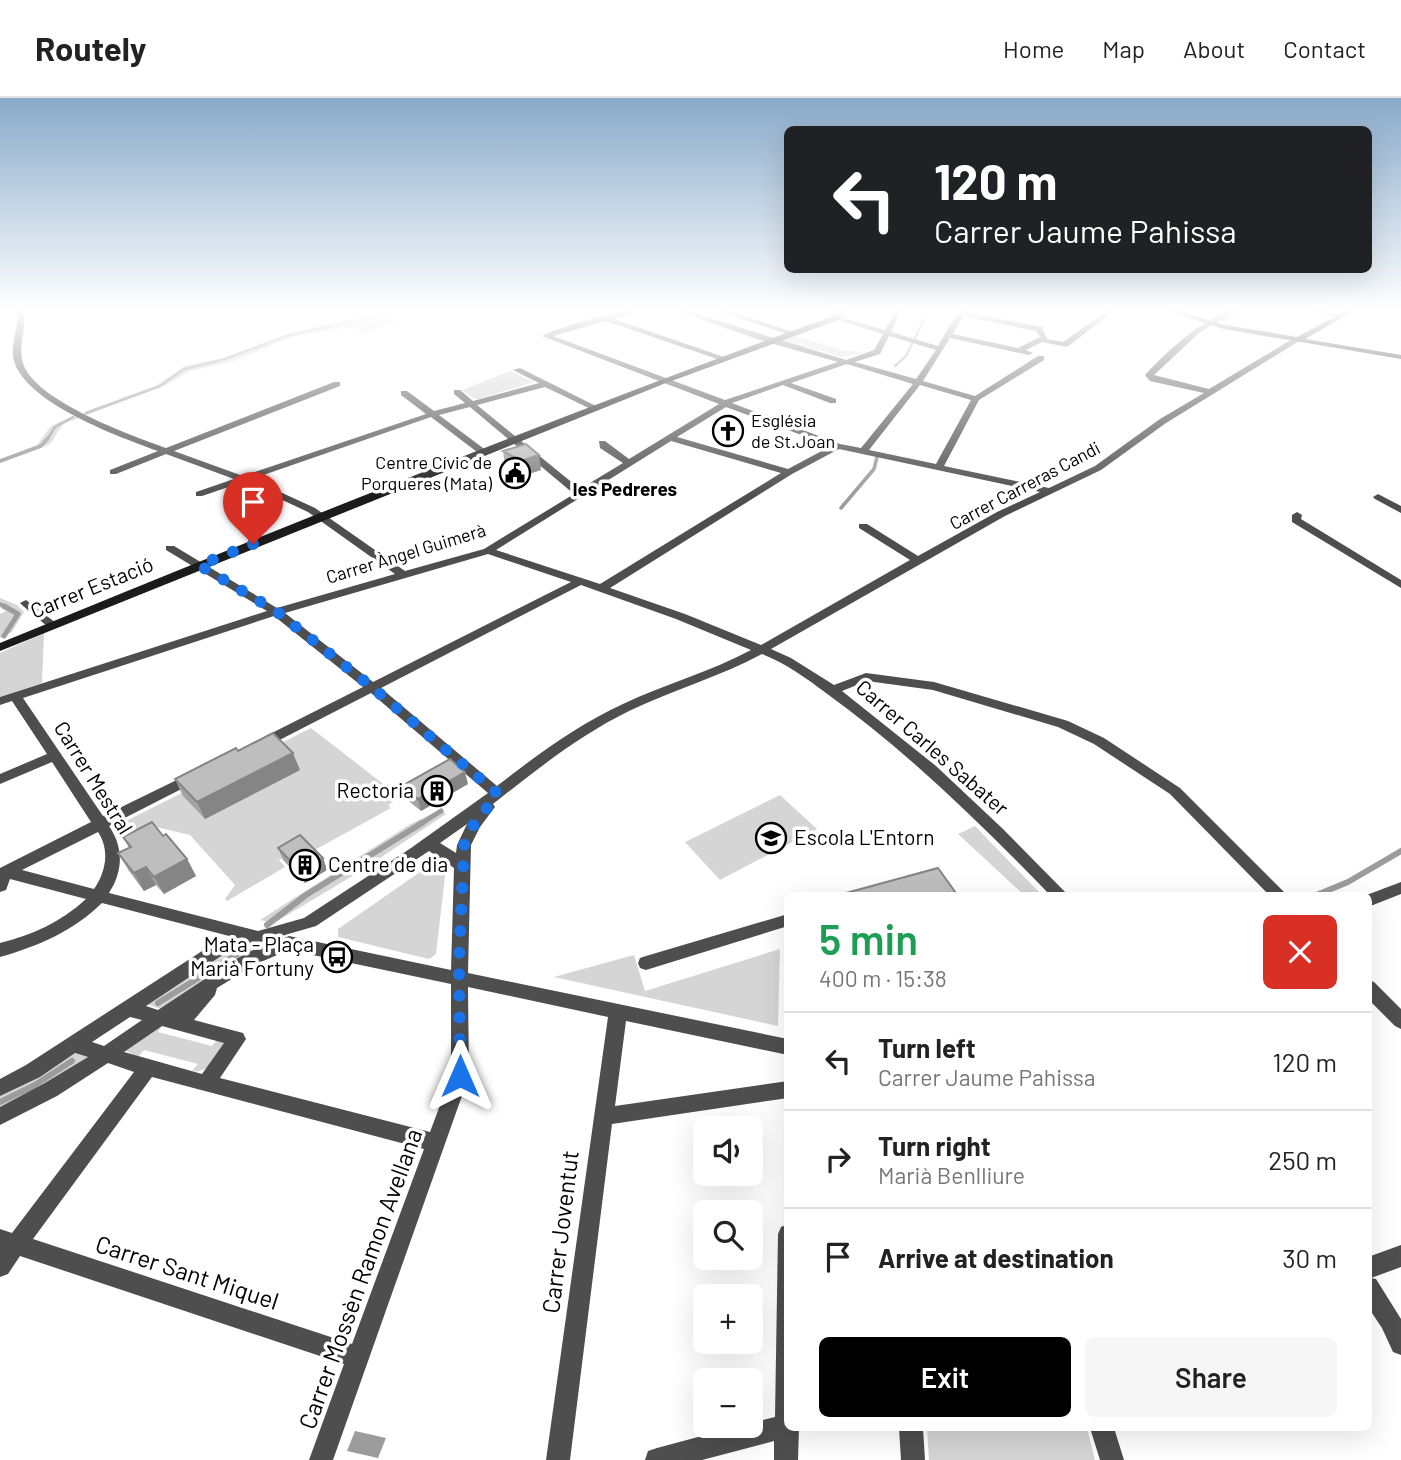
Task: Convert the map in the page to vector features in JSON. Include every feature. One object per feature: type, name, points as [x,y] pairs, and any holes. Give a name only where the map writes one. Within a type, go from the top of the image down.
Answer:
[{"type":"street","points":[[24,372],[37,388],[83,415],[167,451],[277,492],[322,516],[403,575]]},
{"type":"street","points":[[520,372],[597,408]]},
{"type":"street","points":[[638,372],[838,446],[1050,491]]},
{"type":"street","name":"Carrer Estació","points":[[0,647],[199,565],[688,372]]},
{"type":"street","name":"Carrer Àngel Guimerà","points":[[0,701],[276,611],[488,551],[724,405],[818,372]]},
{"type":"street","points":[[883,372],[976,399]]},
{"type":"street","points":[[864,450],[926,372]]},
{"type":"street","points":[[939,467],[976,399],[1020,372]]},
{"type":"street","points":[[1153,372],[1150,377],[1210,392]]},
{"type":"street","name":"Carrer Carreras Candi","points":[[498,794],[565,741],[605,718],[709,671],[762,651],[917,560],[1098,468],[1163,421],[1244,372]]},
{"type":"street","points":[[784,383],[833,401]]},
{"type":"street","points":[[113,472],[337,384]]},
{"type":"street","points":[[199,494],[433,414],[546,384]]},
{"type":"street","points":[[457,392],[580,494]]},
{"type":"street","points":[[404,393],[484,453]]},
{"type":"street","points":[[671,439],[789,472]]},
{"type":"street","points":[[603,443],[603,446],[630,464]]},
{"type":"street","points":[[600,589],[789,472],[838,446]]},
{"type":"street","points":[[1378,497],[1401,510]]},
{"type":"street","points":[[1401,576],[1306,516],[1297,515],[1296,520],[1401,585]]},
{"type":"street","points":[[863,526],[917,560]]},
{"type":"street","points":[[0,1087],[33,1071],[75,1045],[222,947],[256,936],[287,932],[310,922],[498,794],[373,688],[276,611],[170,548]]},
{"type":"street","name":"Carrer Carles Sabater","points":[[488,551],[721,632],[784,659],[831,691],[955,793],[1057,892]]},
{"type":"street","points":[[245,751],[579,582]]},
{"type":"street","points":[[26,603],[52,625]]},
{"type":"street","points":[[831,691],[866,677],[934,686],[1008,706],[1075,729],[1110,747],[1175,791],[1276,892]]},
{"type":"street","name":"Carrer Mestral","points":[[0,950],[55,931],[72,920],[97,896],[110,878],[115,859],[111,840],[16,695]]},
{"type":"street","points":[[0,779],[55,756]]},
{"type":"street","points":[[3,879],[53,847],[208,770]]},
{"type":"street","name":"Carrer Mossèn Ramon Avellana","points":[[321,1460],[460,1076],[459,979],[464,845],[474,824],[498,794]]},
{"type":"street","points":[[428,843],[462,865]]},
{"type":"street","points":[[3,879],[53,885],[256,936]]},
{"type":"street","points":[[1372,899],[1401,888]]},
{"type":"street","points":[[646,963],[784,921]]},
{"type":"street","points":[[307,946],[310,922]]},
{"type":"street","points":[[256,936],[258,956]]},
{"type":"street","points":[[0,1116],[55,1088],[219,978],[258,956],[289,943],[784,1046]]},
{"type":"street","points":[[180,1024],[219,978]]},
{"type":"street","points":[[1372,991],[1401,1021]]},
{"type":"street","points":[[128,1009],[237,1039],[206,1083]]},
{"type":"street","name":"Carrer Joventut","points":[[558,1460],[618,1011]]},
{"type":"street","points":[[75,1045],[148,1068],[437,1143]]},
{"type":"street","points":[[0,1266],[8,1241],[148,1068]]},
{"type":"street","points":[[603,1117],[784,1090]]},
{"type":"street","name":"Carrer Sant Miquel","points":[[8,1241],[357,1357]]},
{"type":"street","points":[[1372,1267],[1401,1256]]},
{"type":"street","points":[[1372,1293],[1390,1320],[1401,1344]]},
{"type":"street","points":[[657,1460],[784,1426]]},
{"type":"street","points":[[786,1460],[787,1431]]},
{"type":"street","points":[[911,1431],[913,1460]]},
{"type":"street","points":[[1103,1431],[1112,1460]]},
{"type":"shaded area","points":[[177,372],[189,372],[164,386],[66,423],[48,445],[0,463],[0,459],[37,445],[51,426],[59,422],[155,386]]},
{"type":"shaded area","points":[[509,372],[534,382],[479,399],[462,390]]},
{"type":"shaded area","points":[[0,598],[17,605],[24,612],[12,632],[0,638],[0,614],[6,611],[0,608]]},
{"type":"shaded area","points":[[44,633],[42,683],[0,697],[0,653]]},
{"type":"shaded area","points":[[311,728],[400,797],[388,805],[391,808],[313,851],[305,844],[279,860],[285,867],[227,901],[225,899],[235,885],[190,835],[152,826],[129,837],[122,823]]},
{"type":"shaded area","points":[[780,795],[817,829],[720,880],[685,842]]},
{"type":"shaded area","points":[[441,809],[446,814],[359,872],[274,923],[260,920],[409,825]]},
{"type":"shaded area","points":[[975,826],[1039,892],[1021,892],[958,834]]},
{"type":"shaded area","points":[[433,863],[446,868],[436,954],[429,959],[338,937],[338,929]]},
{"type":"shaded area","points":[[241,946],[251,947],[252,951],[161,1009],[146,1004],[226,952]]},
{"type":"shaded area","points":[[780,949],[778,1026],[554,977],[634,955],[645,991]]},
{"type":"shaded area","points":[[156,1024],[162,1026],[158,1032],[212,1046],[217,1040],[224,1043],[223,1047],[210,1065],[198,1071],[192,1071],[198,1064],[144,1050],[138,1057],[124,1050]]},
{"type":"shaded area","points":[[70,1052],[88,1057],[0,1109],[0,1093]]},
{"type":"shaded area","points":[[355,1431],[386,1438],[378,1458],[347,1451]]},
{"type":"shaded area","points":[[927,1431],[1088,1431],[1095,1460],[929,1460]]},
{"type":"building","points":[[526,444],[539,455],[521,461],[503,451]]},
{"type":"building","points":[[273,733],[293,753],[197,802],[175,779],[236,748],[238,751]]},
{"type":"building","points":[[450,759],[465,772],[418,799],[402,786]]},
{"type":"building","points":[[152,822],[187,859],[154,877],[146,867],[134,873],[118,853],[131,847],[123,837]]},
{"type":"building","points":[[300,835],[323,858],[300,871],[278,848]]},
{"type":"building","points":[[938,868],[955,892],[850,892]]},
{"type":"waterway","points":[[86,413],[160,386],[180,372]]},
{"type":"waterway","points":[[47,440],[55,427],[73,417]]},
{"type":"waterway","points":[[0,461],[41,446],[48,438]]},
{"type":"waterway","points":[[841,508],[874,469],[877,457]]},
{"type":"waterway","points":[[0,604],[7,608]]},
{"type":"waterway","points":[[4,606],[18,614],[4,636]]},
{"type":"waterway","points":[[419,825],[441,811]]},
{"type":"waterway","points":[[267,925],[306,895],[422,823]]},
{"type":"waterway","points":[[1324,892],[1348,882],[1401,851]]},
{"type":"waterway","points":[[158,1003],[242,951]]},
{"type":"waterway","points":[[0,1102],[35,1085],[72,1061]]},
{"type":"place","name":"Església de St.Joan","points":[[728,431]]},
{"type":"place","name":"Centre Cívic de Porqueres (Mata)","points":[[515,473]]},
{"type":"place","name":"Rectoria","points":[[437,791]]},
{"type":"place","name":"Escola L'Entorn","points":[[771,838]]},
{"type":"place","name":"Centre de dia","points":[[305,865]]},
{"type":"place","name":"Mata - Plaça Marià Fortuny","points":[[337,957]]},
{"type":"district","name":"les Pedreres","points":[[625,489]]},
{"type":"route","points":[[253,544],[199,565],[276,611],[373,688],[498,794],[474,824],[464,845],[459,961],[460,1076]]}]
